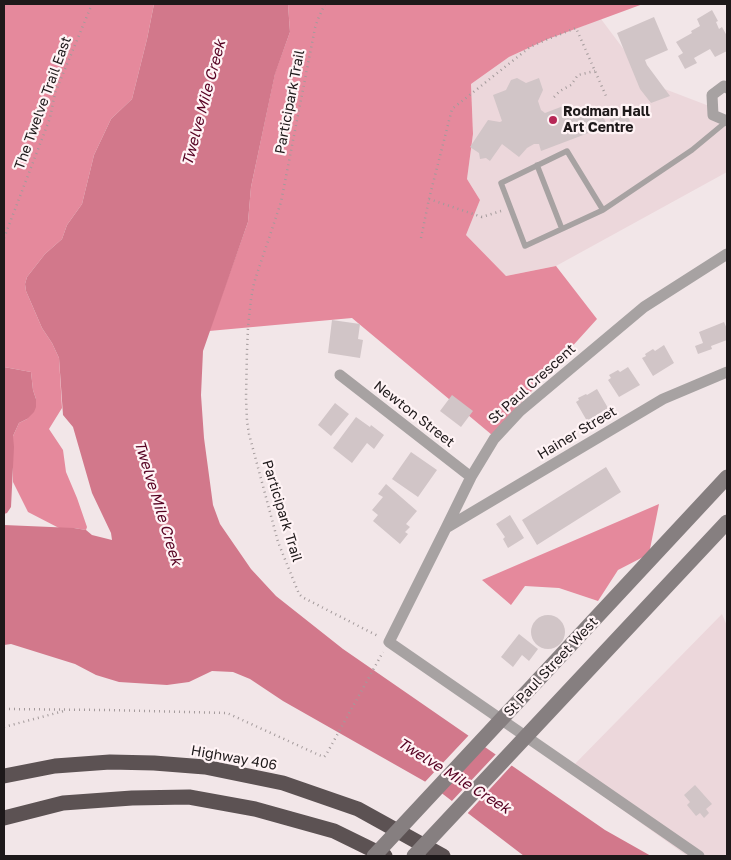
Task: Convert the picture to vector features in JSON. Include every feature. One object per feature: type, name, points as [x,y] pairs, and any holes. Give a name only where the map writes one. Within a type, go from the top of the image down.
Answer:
[{"type":"highway","name":"Highway 406","points":[[4,776],[55,766],[110,762],[205,767],[284,783],[358,809],[443,856]]},
{"type":"highway","points":[[4,818],[63,803],[132,798],[189,797],[255,808],[334,831],[385,856]]},
{"type":"main road","name":"St Paul Street West","points":[[374,856],[727,477]]},
{"type":"main road","points":[[414,856],[727,522]]},
{"type":"street","points":[[727,88],[724,86],[712,95],[713,114],[727,121]]},
{"type":"street","name":"St Paul Crescent","points":[[388,642],[471,477],[494,439],[520,411],[644,307],[727,254]]},
{"type":"street","name":"Hainer Street","points":[[446,528],[664,399],[727,372]]},
{"type":"street","name":"Newton Street","points":[[340,375],[471,477]]},
{"type":"street","points":[[388,642],[699,856]]},
{"type":"lane","points":[[604,210],[567,151],[501,183],[525,246],[604,210],[692,150],[727,121]]},
{"type":"lane","points":[[537,165],[562,229]]},
{"type":"path","name":"The Twelve Trail East","points":[[4,238],[50,118],[55,93],[92,4]]},
{"type":"path","name":"Participark Trail","points":[[326,4],[315,28],[281,202],[254,283],[248,327],[247,421],[278,542],[299,594],[388,642]]},
{"type":"path","points":[[421,238],[452,109],[530,47],[576,28],[606,96]]},
{"type":"path","points":[[554,97],[571,85],[578,75],[595,71]]},
{"type":"path","points":[[429,199],[482,217],[510,208]]},
{"type":"path","points":[[4,709],[227,713],[324,757],[388,642]]},
{"type":"path","points":[[4,727],[68,710]]},
{"type":"shaded area","points":[[4,4],[154,4],[132,99],[111,119],[94,155],[82,204],[67,225],[62,239],[45,254],[27,277],[25,284],[26,291],[42,328],[59,358],[62,408],[49,429],[63,450],[66,472],[87,527],[86,530],[59,528],[28,512],[13,482],[13,436],[19,423],[27,419],[36,399],[31,372],[4,367]]},
{"type":"shaded area","points":[[288,4],[643,4],[548,39],[509,57],[471,84],[473,134],[467,179],[480,200],[466,235],[506,276],[556,266],[597,319],[492,435],[352,318],[209,331],[248,222],[251,187],[275,73],[290,32]]},
{"type":"shaded area","points":[[601,19],[649,83],[717,109],[727,129],[727,172],[556,266],[506,276],[466,235],[480,200],[467,179],[473,134],[471,84],[509,57],[548,39]]},
{"type":"shaded area","points":[[659,504],[649,554],[618,570],[598,601],[559,588],[525,586],[511,605],[482,580]]},
{"type":"shaded area","points":[[722,614],[727,626],[727,856],[687,856],[568,771]]},
{"type":"water","name":"Twelve Mile Creek","points":[[154,4],[288,4],[290,32],[275,74],[251,187],[248,222],[203,351],[201,395],[204,438],[213,505],[220,524],[251,569],[276,596],[343,649],[605,830],[651,856],[524,856],[431,785],[283,701],[250,679],[233,672],[212,671],[189,682],[167,685],[119,682],[96,675],[75,664],[11,644],[4,645],[4,525],[74,528],[86,530],[92,535],[112,540],[111,533],[92,493],[73,427],[63,415],[59,358],[42,328],[26,291],[25,284],[27,277],[45,254],[62,239],[67,225],[82,204],[94,155],[111,119],[132,99]]},
{"type":"water","points":[[4,367],[31,372],[36,407],[27,419],[19,423],[13,436],[11,507],[4,514]]},
{"type":"pier","points":[[470,734],[486,745],[429,787],[423,784]]},
{"type":"pier","points":[[497,753],[513,764],[466,815],[450,803]]},
{"type":"building","points":[[712,10],[718,21],[716,22],[719,29],[722,27],[727,36],[727,51],[715,57],[710,49],[694,58],[697,63],[685,69],[678,56],[683,53],[676,42],[700,26],[697,19]]},
{"type":"building","points":[[654,17],[668,50],[645,60],[670,96],[651,103],[640,89],[617,33]]},
{"type":"building","name":"Rodman Hall Art Centre","points":[[517,78],[526,83],[539,78],[543,90],[538,101],[541,110],[545,113],[566,105],[571,119],[600,108],[607,126],[541,151],[539,144],[534,144],[527,148],[519,157],[502,144],[490,161],[486,158],[480,159],[479,153],[470,147],[488,120],[502,121],[493,95],[506,90],[511,80]]},
{"type":"building","points":[[628,114],[631,126],[627,127],[628,132],[621,134],[620,131],[614,132],[610,119]]},
{"type":"building","points":[[332,320],[360,324],[358,339],[363,340],[360,358],[328,353]]},
{"type":"building","points":[[724,322],[727,329],[727,340],[711,346],[712,349],[698,354],[695,346],[703,343],[699,332]]},
{"type":"building","points":[[664,345],[674,363],[653,376],[642,358],[653,349],[655,351]]},
{"type":"building","points":[[628,367],[640,385],[619,397],[608,380],[611,378],[609,375],[618,370],[620,372]]},
{"type":"building","points":[[597,389],[608,408],[587,421],[576,402],[579,400],[578,398]]},
{"type":"building","points":[[452,395],[473,411],[461,427],[440,411]]},
{"type":"building","points":[[335,403],[349,414],[331,436],[318,425]]},
{"type":"building","points":[[356,417],[384,435],[374,449],[367,443],[352,463],[333,448]]},
{"type":"building","points":[[411,452],[437,470],[418,497],[392,479]]},
{"type":"building","points":[[606,467],[621,492],[537,545],[522,520]]},
{"type":"building","points":[[386,484],[417,511],[406,524],[410,527],[405,532],[408,534],[400,544],[373,521],[378,515],[372,510],[383,497],[378,494]]},
{"type":"building","points":[[510,515],[524,538],[508,548],[503,539],[505,537],[496,524]]},
{"type":"building","points":[[548,615],[555,616],[560,620],[564,625],[564,639],[560,644],[555,648],[548,649],[541,648],[536,644],[532,639],[531,632],[532,625],[536,620],[541,616]]},
{"type":"building","points":[[519,634],[538,649],[529,661],[522,655],[513,667],[501,657]]},
{"type":"building","points":[[695,785],[712,804],[706,809],[709,813],[704,818],[700,813],[696,816],[687,805],[690,802],[684,795]]},
{"type":"place","name":"Rodman Hall Art Centre","points":[[553,120]]}]
